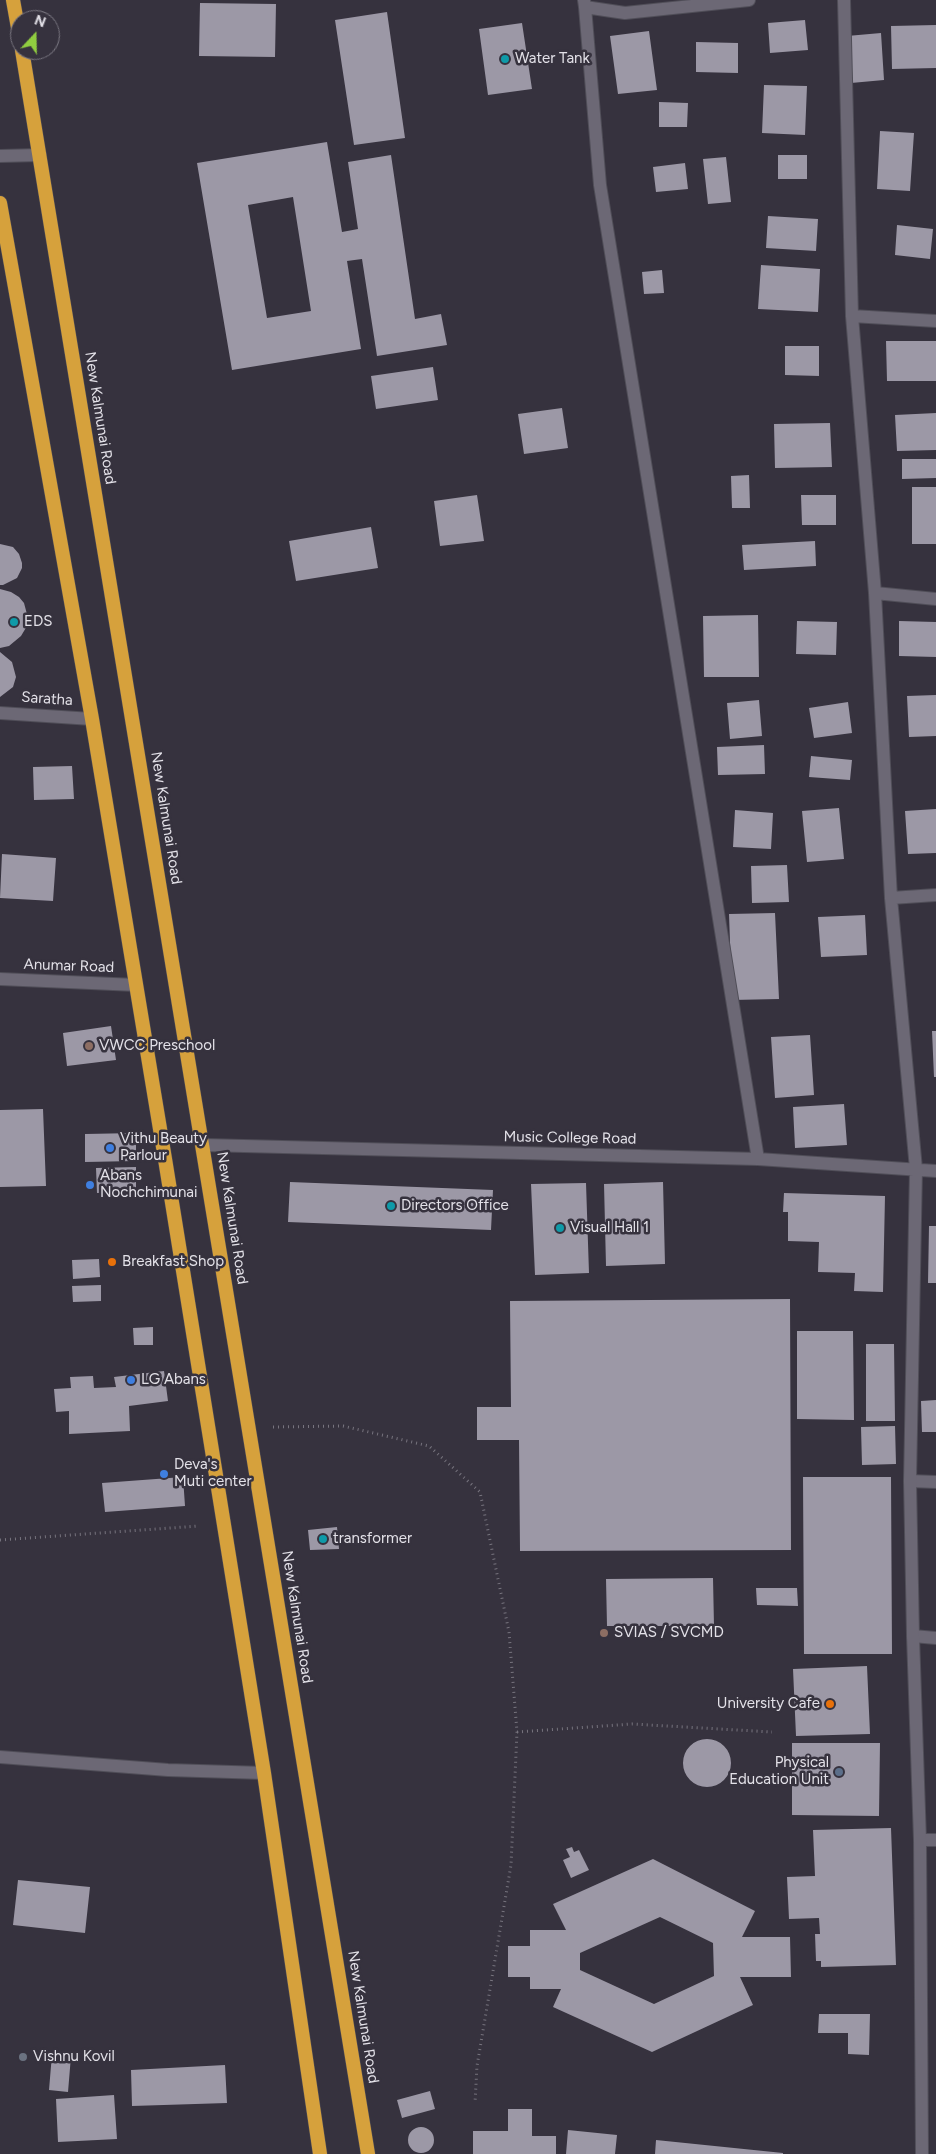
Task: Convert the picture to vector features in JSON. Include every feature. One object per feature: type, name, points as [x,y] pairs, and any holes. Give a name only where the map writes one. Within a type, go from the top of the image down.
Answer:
[{"type":"highway","name":"New Kalmunai Road","points":[[24,60],[204,1145],[368,2154]]},
{"type":"highway","points":[[0,203],[92,719],[225,1525],[264,1773],[320,2154]]},
{"type":"street","points":[[749,0],[625,13],[584,4],[600,184],[758,1159]]},
{"type":"street","points":[[844,0],[852,316],[876,593],[890,898],[916,1169],[910,1481],[920,1840],[922,2154]]},
{"type":"street","points":[[0,156],[40,155]]},
{"type":"street","points":[[852,316],[936,321]]},
{"type":"street","points":[[876,593],[936,599]]},
{"type":"street","name":"Saratha","points":[[0,713],[92,719]]},
{"type":"street","points":[[890,898],[936,895]]},
{"type":"street","name":"Anumar Road","points":[[0,979],[136,985]]},
{"type":"street","name":"Music College Road","points":[[204,1145],[758,1159],[936,1171]]},
{"type":"street","points":[[910,1481],[936,1482]]},
{"type":"street","points":[[913,1636],[936,1638]]},
{"type":"street","points":[[0,1757],[168,1770],[264,1773]]},
{"type":"street","points":[[920,1840],[936,1840]]},
{"type":"path","points":[[250,1430],[278,1426],[343,1426],[429,1446],[480,1492],[509,1632],[517,1732],[511,1865],[477,2066],[475,2103]]},
{"type":"path","points":[[0,1540],[225,1525]]},
{"type":"path","points":[[517,1732],[632,1724],[772,1732]]},
{"type":"building","points":[[200,3],[276,4],[275,57],[199,56]]},
{"type":"building","points":[[387,12],[405,138],[354,145],[335,20]]},
{"type":"building","points":[[805,20],[808,50],[770,53],[768,23]]},
{"type":"building","name":"Water Tank","points":[[522,23],[532,89],[488,95],[479,29]]},
{"type":"building","points":[[936,25],[936,68],[892,69],[891,26]]},
{"type":"building","points":[[649,31],[657,90],[618,94],[610,36]]},
{"type":"building","points":[[881,33],[884,80],[851,83],[847,36]]},
{"type":"building","points":[[696,42],[738,43],[738,73],[696,72]]},
{"type":"building","points":[[764,85],[807,86],[805,135],[762,133]]},
{"type":"building","points":[[659,102],[688,103],[687,127],[659,127]]},
{"type":"building","points":[[880,131],[914,133],[910,191],[877,189]]},
{"type":"building","points":[[327,142],[342,232],[358,229],[348,162],[391,155],[415,319],[441,314],[447,345],[377,356],[362,259],[347,261],[361,349],[232,370],[197,163]],"holes":[[[293,197],[311,311],[267,318],[248,205]]]},
{"type":"building","points":[[778,155],[807,155],[807,179],[778,179]]},
{"type":"building","points":[[726,157],[731,202],[708,204],[703,159]]},
{"type":"building","points":[[685,163],[688,189],[656,192],[653,167]]},
{"type":"building","points":[[768,216],[818,219],[816,251],[766,248]]},
{"type":"building","points":[[897,225],[933,229],[930,259],[895,255]]},
{"type":"building","points":[[761,265],[820,269],[818,312],[758,309]]},
{"type":"building","points":[[662,270],[664,293],[644,294],[642,272]]},
{"type":"building","points":[[886,341],[936,341],[936,381],[887,381]]},
{"type":"building","points":[[785,346],[819,346],[819,376],[785,375]]},
{"type":"building","points":[[433,367],[438,400],[376,409],[371,376]]},
{"type":"building","points":[[562,408],[568,448],[524,454],[518,414]]},
{"type":"building","points":[[936,413],[936,450],[897,451],[895,415]]},
{"type":"building","points":[[830,423],[832,467],[775,468],[774,424]]},
{"type":"building","points":[[902,459],[936,459],[936,478],[902,479]]},
{"type":"building","points":[[749,475],[750,508],[732,508],[731,476]]},
{"type":"building","points":[[912,487],[936,487],[936,544],[912,544]]},
{"type":"building","points":[[477,495],[484,541],[440,546],[434,501]]},
{"type":"building","points":[[801,495],[836,495],[836,525],[802,525]]},
{"type":"building","points":[[371,527],[378,568],[296,581],[289,541]]},
{"type":"building","points":[[815,541],[816,566],[744,570],[742,545]]},
{"type":"building","name":"EDS","points":[[0,544],[13,547],[19,554],[22,563],[22,568],[17,578],[3,585],[0,585]]},
{"type":"building","name":"EDS","points":[[0,589],[11,592],[19,597],[24,603],[28,618],[27,626],[21,636],[9,646],[0,648]]},
{"type":"building","points":[[758,615],[759,677],[704,677],[703,616]]},
{"type":"building","points":[[797,621],[837,622],[836,655],[796,654]]},
{"type":"building","points":[[899,621],[936,622],[936,657],[899,656]]},
{"type":"building","name":"EDS","points":[[0,652],[12,662],[16,677],[13,687],[0,697]]},
{"type":"building","points":[[936,695],[936,736],[909,737],[907,696]]},
{"type":"building","points":[[759,700],[762,736],[730,739],[727,703]]},
{"type":"building","points":[[848,702],[852,733],[814,738],[809,708]]},
{"type":"building","points":[[764,745],[765,774],[718,775],[717,747]]},
{"type":"building","points":[[811,756],[852,760],[850,780],[809,777]]},
{"type":"building","points":[[72,766],[74,799],[34,800],[33,767]]},
{"type":"building","points":[[839,808],[844,859],[807,862],[802,811]]},
{"type":"building","points":[[936,809],[936,853],[908,854],[905,811]]},
{"type":"building","points":[[735,810],[773,813],[771,849],[733,847]]},
{"type":"building","points":[[2,854],[56,858],[53,901],[0,898]]},
{"type":"building","points":[[787,865],[789,902],[752,903],[751,866]]},
{"type":"building","points":[[775,913],[779,999],[732,1000],[729,914]]},
{"type":"building","points":[[865,915],[867,955],[821,957],[818,917]]},
{"type":"building","name":"VWCC Preschool","points":[[111,1026],[116,1060],[67,1066],[63,1033]]},
{"type":"building","points":[[932,1031],[936,1031],[936,1077],[934,1077]]},
{"type":"building","points":[[810,1035],[814,1095],[775,1098],[771,1037]]},
{"type":"building","points":[[844,1104],[847,1145],[795,1148],[793,1107]]},
{"type":"building","points":[[43,1109],[46,1186],[0,1187],[0,1110]]},
{"type":"building","name":"Vithu Beauty Parlour","points":[[136,1133],[136,1161],[85,1162],[85,1134]]},
{"type":"building","points":[[136,1167],[136,1192],[97,1193],[96,1168]]},
{"type":"building","name":"Directors Office","points":[[290,1182],[493,1190],[491,1230],[288,1222]]},
{"type":"building","points":[[663,1182],[665,1264],[606,1266],[604,1184]]},
{"type":"building","name":"Visual Hall 1","points":[[586,1183],[589,1273],[535,1275],[531,1184]]},
{"type":"building","points":[[784,1193],[885,1196],[883,1292],[854,1291],[855,1273],[818,1272],[819,1242],[788,1241],[788,1212],[783,1212]]},
{"type":"building","points":[[929,1226],[936,1226],[936,1283],[928,1283]]},
{"type":"building","points":[[99,1259],[100,1277],[73,1279],[72,1260]]},
{"type":"building","points":[[101,1285],[101,1301],[73,1302],[72,1286]]},
{"type":"building","points":[[790,1299],[791,1550],[520,1551],[519,1440],[477,1440],[477,1407],[511,1407],[510,1301]]},
{"type":"building","points":[[153,1327],[153,1345],[134,1345],[133,1328]]},
{"type":"building","points":[[797,1331],[853,1331],[854,1420],[797,1419]]},
{"type":"building","points":[[866,1344],[894,1344],[895,1421],[866,1421]]},
{"type":"building","points":[[164,1371],[168,1401],[129,1406],[130,1431],[69,1434],[69,1411],[56,1412],[54,1389],[71,1388],[70,1377],[93,1376],[94,1388],[116,1387],[114,1377]]},
{"type":"building","points":[[936,1400],[936,1432],[922,1432],[921,1401]]},
{"type":"building","points":[[895,1426],[896,1464],[862,1465],[861,1427]]},
{"type":"building","points":[[183,1477],[185,1506],[105,1512],[102,1483]]},
{"type":"building","points":[[803,1477],[891,1477],[892,1654],[804,1654]]},
{"type":"building","name":"transformer","points":[[337,1527],[339,1549],[310,1550],[308,1530]]},
{"type":"building","points":[[713,1578],[714,1626],[607,1626],[606,1579]]},
{"type":"building","points":[[756,1588],[797,1588],[798,1606],[757,1605]]},
{"type":"building","points":[[867,1666],[870,1734],[796,1736],[793,1669]]},
{"type":"building","points":[[707,1739],[716,1741],[724,1746],[729,1754],[731,1763],[729,1772],[724,1780],[716,1785],[707,1787],[698,1785],[690,1780],[685,1772],[683,1763],[685,1754],[690,1746],[698,1741]]},
{"type":"building","points":[[792,1743],[880,1743],[879,1816],[792,1815]]},
{"type":"building","points":[[891,1828],[896,1965],[821,1967],[821,1961],[816,1961],[815,1934],[820,1934],[819,1918],[789,1919],[787,1877],[815,1876],[813,1830]]},
{"type":"building","points":[[572,1847],[574,1852],[579,1850],[589,1870],[571,1878],[563,1860],[570,1857],[566,1849]]},
{"type":"building","points":[[653,1859],[755,1911],[742,1937],[790,1937],[791,1977],[740,1977],[753,2005],[652,2052],[553,2007],[561,1989],[530,1989],[530,1977],[508,1977],[508,1946],[530,1946],[530,1930],[566,1930],[553,1904]],"holes":[[[660,1917],[713,1943],[714,1976],[654,2004],[580,1970],[580,1953]]]},
{"type":"building","points":[[18,1880],[90,1887],[85,1933],[13,1925]]},
{"type":"building","points":[[819,2014],[870,2014],[869,2055],[848,2054],[848,2033],[818,2033]]},
{"type":"building","points":[[52,2054],[71,2056],[68,2092],[49,2090]]},
{"type":"building","points":[[225,2065],[227,2103],[132,2106],[131,2070]]},
{"type":"building","points":[[430,2091],[435,2109],[402,2118],[397,2100]]},
{"type":"building","points":[[114,2095],[117,2139],[58,2142],[56,2099]]},
{"type":"building","points":[[508,2109],[532,2109],[532,2136],[556,2136],[556,2154],[473,2154],[473,2131],[508,2131]]},
{"type":"building","points":[[421,2127],[430,2131],[434,2140],[430,2149],[421,2153],[412,2149],[408,2140],[412,2131]]},
{"type":"building","points":[[568,2130],[617,2135],[615,2154],[566,2154]]},
{"type":"building","points":[[656,2140],[783,2153],[783,2154],[655,2154]]},
{"type":"place","name":"Water Tank","points":[[505,59]]},
{"type":"place","name":"EDS","points":[[14,622]]},
{"type":"place","name":"VWCC Preschool","points":[[89,1046]]},
{"type":"place","name":"Vithu Beauty Parlour","points":[[110,1148]]},
{"type":"place","name":"Abans Nochchimunai","points":[[90,1185]]},
{"type":"place","name":"Directors Office","points":[[391,1206]]},
{"type":"place","name":"Visual Hall 1","points":[[560,1228]]},
{"type":"place","name":"Breakfast Shop","points":[[112,1262]]},
{"type":"place","name":"LG Abans","points":[[131,1380]]},
{"type":"place","name":"Deva's Muti center","points":[[164,1474]]},
{"type":"place","name":"transformer","points":[[323,1539]]},
{"type":"place","name":"SVIAS / SVCMD","points":[[604,1633]]},
{"type":"place","name":"University Cafe","points":[[830,1704]]},
{"type":"place","name":"Physical Education Unit","points":[[839,1772]]},
{"type":"place","name":"Vishnu Kovil","points":[[23,2057]]}]
